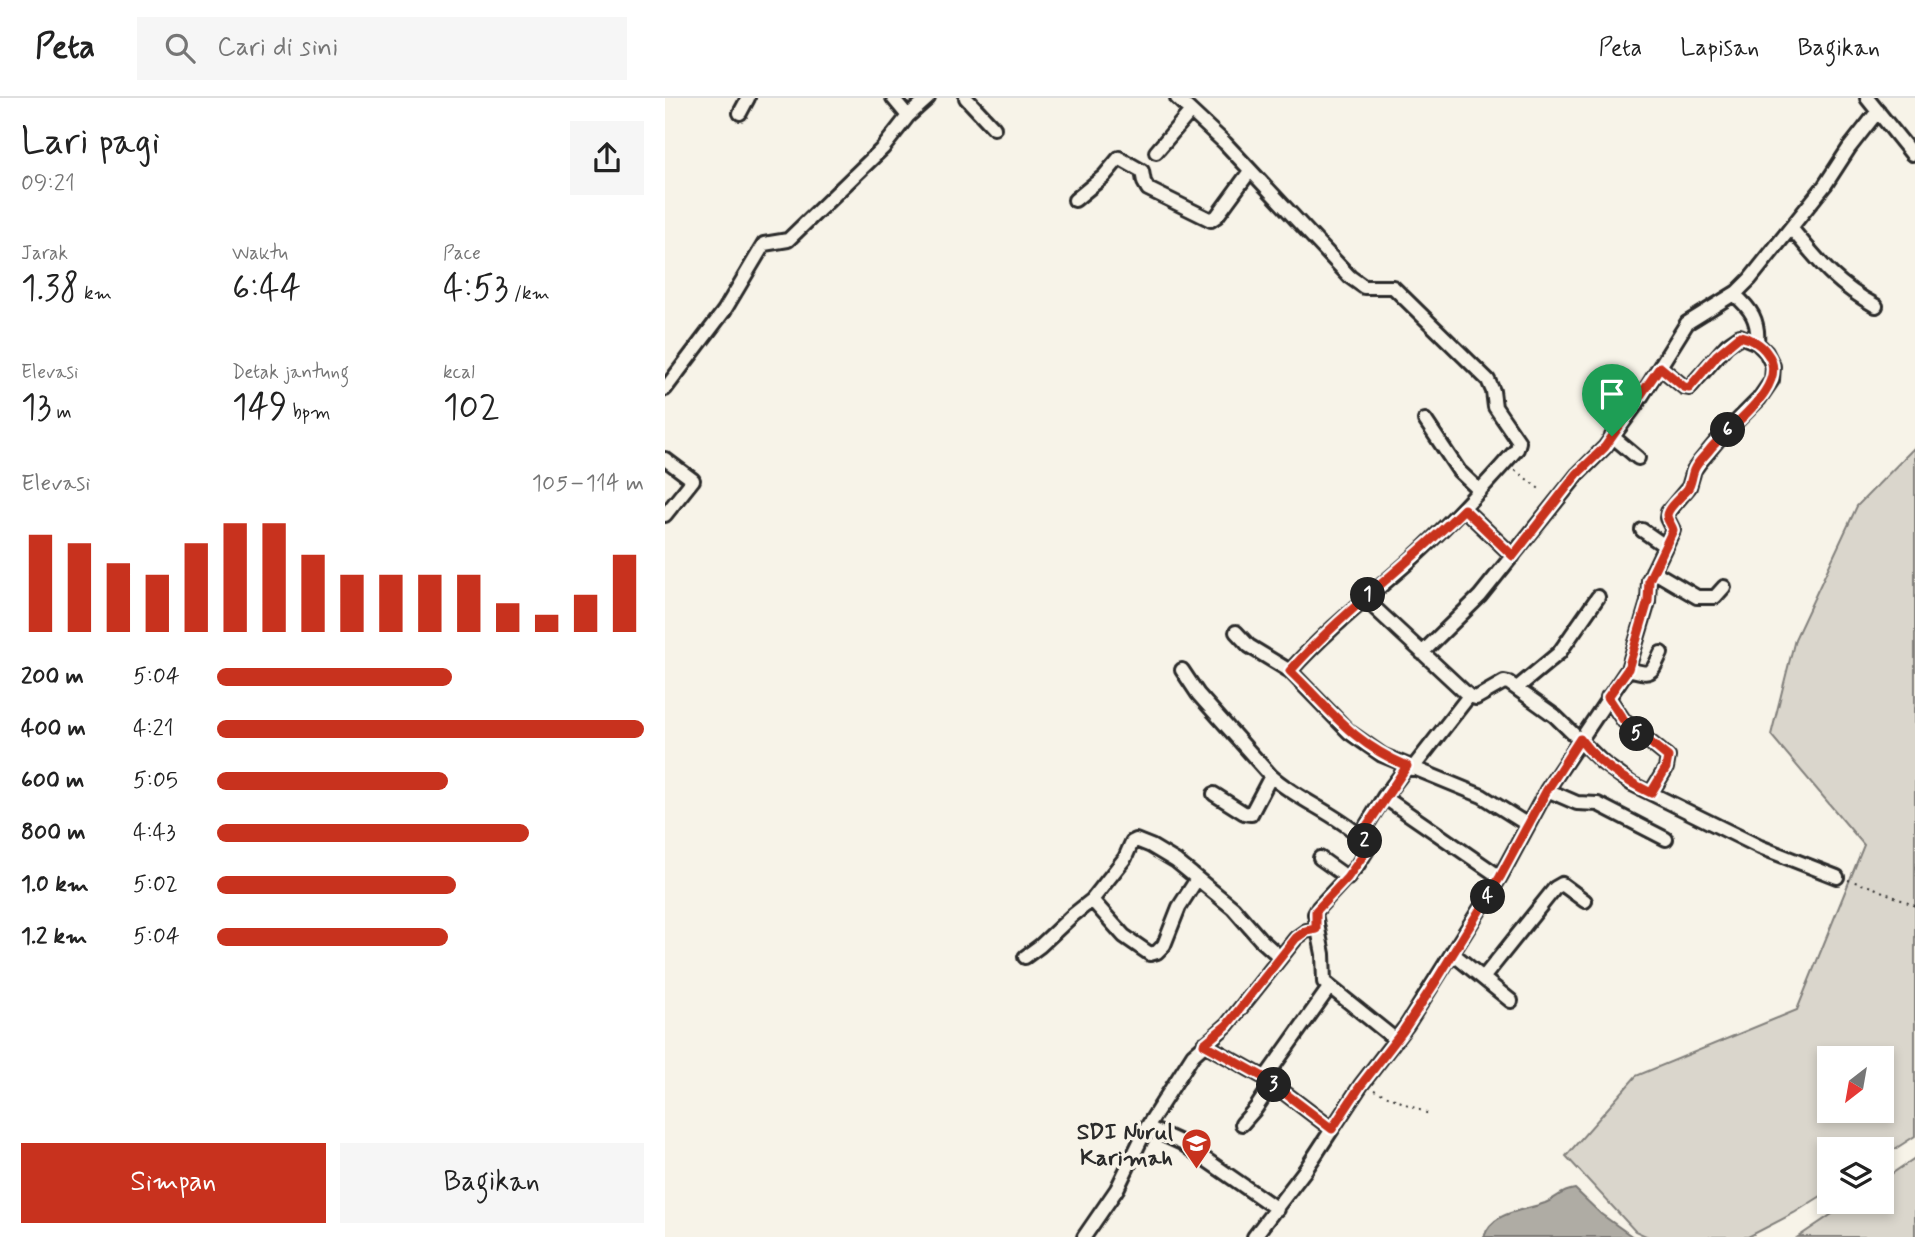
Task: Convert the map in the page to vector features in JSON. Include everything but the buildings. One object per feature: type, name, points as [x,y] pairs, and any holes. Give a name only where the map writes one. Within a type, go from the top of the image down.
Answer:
[{"type":"street","points":[[740,113],[748,98]]},
{"type":"street","points":[[893,98],[908,116]]},
{"type":"street","points":[[665,389],[724,311],[764,244],[788,240],[883,148],[908,116],[928,98]]},
{"type":"street","points":[[966,98],[995,128]]},
{"type":"street","points":[[1177,98],[1350,277],[1364,287],[1393,287],[1415,312],[1441,333],[1487,380],[1493,391],[1495,407],[1519,442],[1517,449],[1464,509],[1406,564],[1364,598],[1290,671]]},
{"type":"street","points":[[1867,98],[1912,154]]},
{"type":"street","points":[[1156,152],[1191,111]]},
{"type":"street","points":[[1422,653],[1480,596],[1577,474],[1605,447],[1687,323],[1743,287],[1825,185],[1853,142],[1878,111]]},
{"type":"street","points":[[1075,200],[1104,176],[1119,158],[1142,172],[1148,189],[1211,220],[1217,216],[1250,171]]},
{"type":"street","points":[[1791,228],[1820,265],[1838,282],[1876,306]]},
{"type":"street","points":[[1734,294],[1752,313],[1758,330],[1757,343]]},
{"type":"street","points":[[1254,1237],[1277,1209],[1361,1085],[1396,1040],[1500,877],[1547,790],[1628,669],[1648,601],[1649,580],[1673,530],[1667,518],[1668,512],[1689,487],[1694,470],[1717,441],[1750,410],[1769,387],[1772,374],[1771,359],[1757,343],[1744,337],[1736,338],[1717,355],[1689,388],[1684,387],[1660,367]]},
{"type":"street","points":[[1425,420],[1459,471],[1480,491]]},
{"type":"street","points":[[1612,436],[1638,458]]},
{"type":"street","points":[[665,458],[693,480],[665,515]]},
{"type":"street","points":[[1464,509],[1513,556]]},
{"type":"street","points":[[1642,530],[1665,546]]},
{"type":"street","points":[[1653,570],[1700,598],[1712,598],[1724,587]]},
{"type":"street","points":[[1517,688],[1559,653],[1598,597]]},
{"type":"street","points":[[1364,598],[1469,696],[1480,697],[1504,682],[1517,688],[1555,716],[1619,776],[1760,847],[1837,877]]},
{"type":"street","points":[[1236,632],[1249,646],[1290,671],[1349,732],[1382,755],[1482,796],[1528,825]]},
{"type":"street","points":[[1628,669],[1648,674],[1661,653]]},
{"type":"street","points":[[1182,670],[1198,694],[1271,776],[1282,786],[1336,817],[1366,842],[1367,850],[1347,878],[1316,911],[1316,929],[1323,954],[1324,982],[1396,1040]]},
{"type":"street","points":[[1360,836],[1384,797],[1469,696]]},
{"type":"street","points":[[1608,697],[1624,721],[1668,757],[1666,768],[1651,793]]},
{"type":"street","points":[[1214,794],[1244,813],[1251,814],[1271,776]]},
{"type":"street","points":[[1547,790],[1577,803],[1598,804],[1666,839]]},
{"type":"street","points":[[1384,797],[1500,877]]},
{"type":"street","points":[[1025,957],[1093,901],[1125,858],[1132,842],[1136,840],[1176,861],[1197,878],[1233,908],[1280,957]]},
{"type":"street","points":[[1320,858],[1347,878]]},
{"type":"street","points":[[1093,901],[1124,936],[1150,954],[1164,946],[1179,907],[1197,878]]},
{"type":"street","points":[[1483,978],[1555,888],[1563,884],[1585,901]]},
{"type":"street","points":[[1084,1237],[1117,1189],[1147,1127],[1187,1064],[1204,1044],[1227,1025],[1296,938],[1306,931],[1316,929]]},
{"type":"street","points":[[1452,953],[1511,1002]]},
{"type":"street","points":[[1242,1124],[1329,988]]},
{"type":"street","points":[[1204,1044],[1268,1081],[1332,1129]]},
{"type":"street","points":[[1147,1127],[1182,1143],[1277,1209]]},
{"type":"path","points":[[1506,462],[1542,491]]},
{"type":"path","points":[[1837,877],[1871,887],[1915,906]]},
{"type":"path","points":[[1361,1085],[1431,1115]]},
{"type":"shaded area","points":[[1915,447],[1915,1136],[1894,1150],[1894,1137],[1817,1137],[1817,1199],[1748,1237],[1648,1237],[1635,1231],[1566,1156],[1636,1076],[1797,1010],[1864,845],[1771,735],[1795,639],[1857,506]]},
{"type":"shaded area","points":[[1915,1158],[1915,1237],[1798,1237],[1832,1214],[1894,1214],[1894,1172]]},
{"type":"shaded area","points":[[1575,1189],[1601,1214],[1633,1237],[1484,1237],[1488,1228],[1501,1217],[1545,1203]]},
{"type":"place","name":"SDI Nurul Karimah","points":[[1196,1171]]},
{"type":"route","points":[[1740,336],[1757,343],[1771,359],[1772,380],[1769,387],[1699,463],[1689,487],[1668,512],[1667,518],[1673,530],[1649,580],[1648,601],[1628,669],[1608,697],[1612,707],[1639,736],[1664,751],[1668,757],[1662,776],[1651,793],[1619,776],[1580,739],[1547,790],[1500,877],[1436,981],[1332,1129],[1265,1078],[1204,1044],[1227,1025],[1296,938],[1306,931],[1316,929],[1316,911],[1357,866],[1368,846],[1360,836],[1407,766],[1382,755],[1349,732],[1290,671],[1341,618],[1388,580],[1464,509],[1513,556],[1577,474],[1605,447],[1612,436],[1660,367],[1684,387],[1689,388],[1717,355],[1740,336]]}]
